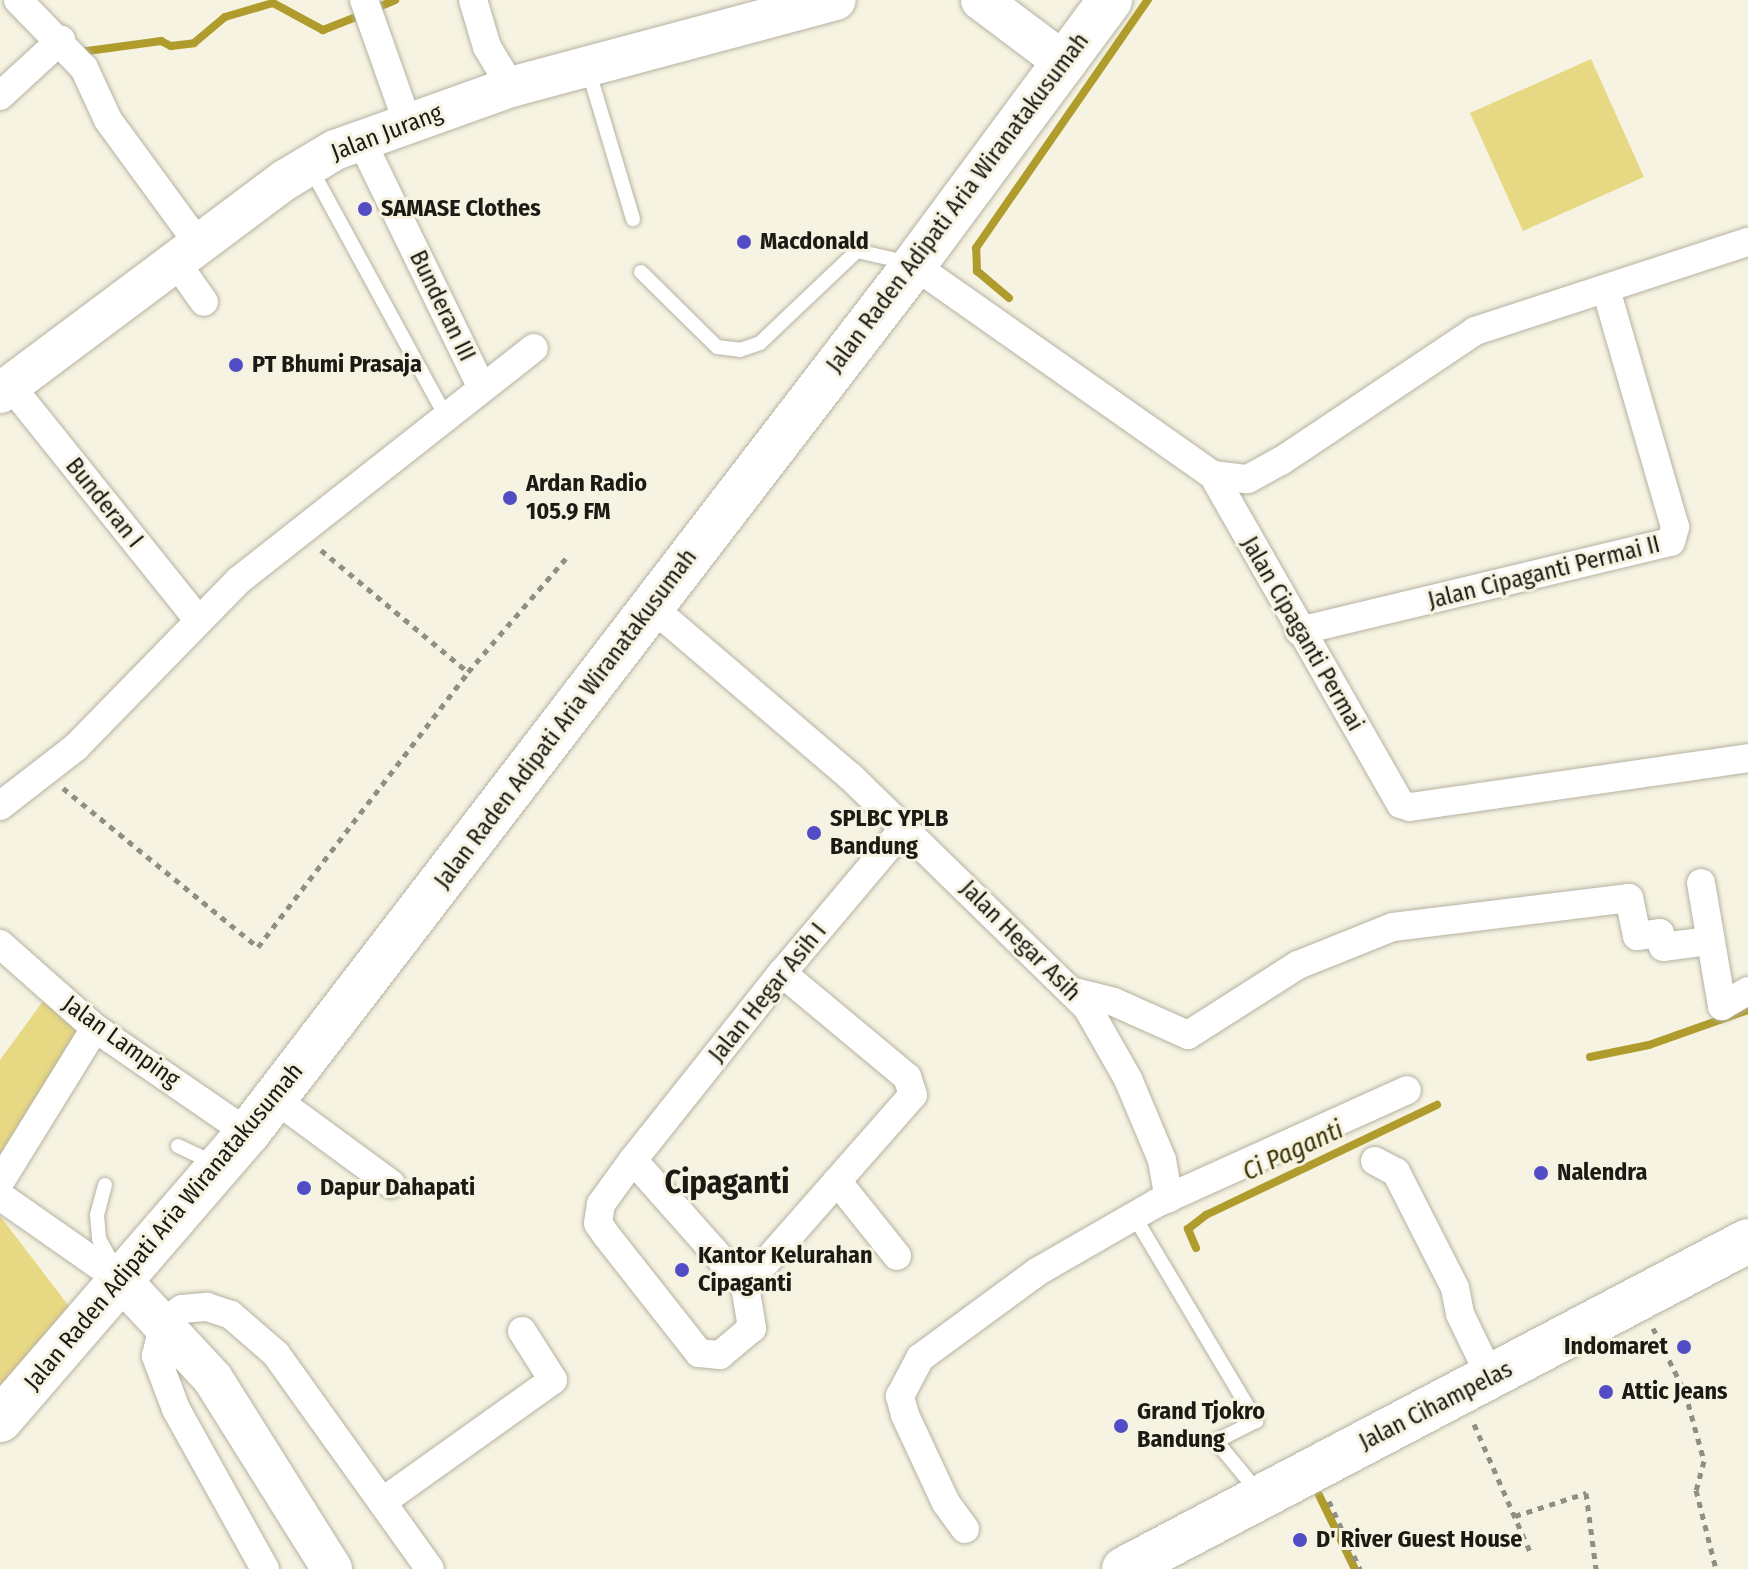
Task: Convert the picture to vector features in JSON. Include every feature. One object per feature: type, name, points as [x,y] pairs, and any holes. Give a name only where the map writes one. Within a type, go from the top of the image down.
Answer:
[{"type":"main road","name":"Jalan Jurang","points":[[5,389],[189,256],[308,165],[361,140],[511,87],[836,0]]},
{"type":"main road","points":[[981,0],[1066,64]]},
{"type":"main road","name":"Jalan Raden Adipati Aria Wiranatakusumah","points":[[0,1420],[123,1282],[248,1133],[914,265],[1066,64],[1110,0]]},
{"type":"main road","name":"Jalan Cihampelas","points":[[1124,1569],[1748,1241]]},
{"type":"main road","points":[[123,1282],[164,1322],[255,1441],[332,1569]]},
{"type":"street","points":[[18,0],[61,40],[84,68],[108,120],[189,256],[204,302]]},
{"type":"street","points":[[364,0],[408,124]]},
{"type":"street","points":[[473,0],[487,47],[511,87]]},
{"type":"street","points":[[0,96],[61,40]]},
{"type":"street","name":"Bunderan III","points":[[361,140],[481,386]]},
{"type":"street","points":[[1213,475],[1248,479],[1281,461],[1475,331],[1748,242]]},
{"type":"street","name":"Jalan Cipaganti Permai","points":[[914,265],[1213,475],[1389,790],[1410,807],[1748,758]]},
{"type":"street","name":"Jalan Cipaganti Permai II","points":[[1299,631],[1671,542],[1676,531],[1606,289]]},
{"type":"street","points":[[0,806],[76,747],[199,621],[298,532],[481,386],[534,348]]},
{"type":"street","name":"Bunderan I","points":[[5,389],[199,621]]},
{"type":"street","name":"Jalan Hegar Asih","points":[[653,608],[905,827],[1087,1007],[1128,1079],[1162,1160],[1169,1198]]},
{"type":"street","name":"Jalan Hegar Asih I","points":[[745,1286],[754,1321],[749,1333],[720,1355],[699,1353],[598,1223],[601,1204],[782,973],[905,827]]},
{"type":"street","points":[[1701,883],[1708,941],[1722,1006],[1748,991]]},
{"type":"street","points":[[1071,991],[1114,1002],[1188,1035],[1298,965],[1393,927],[1629,898],[1637,936],[1660,933],[1663,947],[1708,941]]},
{"type":"street","name":"Jalan Lamping","points":[[0,944],[95,1028],[248,1133]]},
{"type":"street","points":[[633,1160],[745,1286],[910,1103],[913,1086],[782,973]]},
{"type":"street","points":[[0,1182],[95,1028]]},
{"type":"street","points":[[965,1529],[946,1503],[905,1415],[900,1396],[920,1358],[1037,1272],[1134,1216],[1407,1090]]},
{"type":"street","points":[[274,1098],[391,1184]]},
{"type":"street","points":[[1375,1161],[1396,1172],[1455,1288],[1476,1386]]},
{"type":"street","points":[[837,1181],[897,1256]]},
{"type":"street","points":[[0,1196],[123,1282]]},
{"type":"street","points":[[260,1567],[176,1409],[156,1356],[164,1322],[192,1307],[231,1315],[276,1354],[430,1569]]},
{"type":"street","points":[[382,1502],[553,1380],[522,1331]]},
{"type":"lane","points":[[587,65],[633,219]]},
{"type":"lane","points":[[308,165],[445,415]]},
{"type":"lane","points":[[641,272],[717,347],[740,350],[760,343],[857,251],[914,265]]},
{"type":"lane","points":[[178,1146],[220,1166]]},
{"type":"lane","points":[[105,1185],[97,1215],[99,1239],[123,1282]]},
{"type":"lane","points":[[1134,1216],[1256,1421],[1216,1441],[1262,1497]]},
{"type":"path","points":[[298,532],[468,672]]},
{"type":"path","points":[[44,773],[258,947],[468,672],[566,558]]},
{"type":"path","points":[[1640,1299],[1689,1406],[1704,1461],[1696,1490],[1716,1569]]},
{"type":"path","points":[[1476,1386],[1515,1516],[1532,1556]]},
{"type":"path","points":[[1313,1469],[1360,1569]]},
{"type":"path","points":[[1515,1516],[1586,1493],[1596,1569]]},
{"type":"shaded area","points":[[1591,59],[1644,177],[1523,231],[1470,113]]},
{"type":"shaded area","points":[[46,997],[81,1034],[0,1173],[0,1060]]},
{"type":"shaded area","points":[[0,1216],[81,1322],[0,1407]]},
{"type":"waterway","points":[[374,9],[395,0]]},
{"type":"waterway","points":[[1009,298],[977,271],[976,248],[1148,0]]},
{"type":"waterway","points":[[80,52],[161,41],[171,46],[194,43],[225,17],[273,3],[323,30],[361,15]]},
{"type":"waterway","name":"Ci Paganti","points":[[1590,1057],[1649,1045],[1748,1010]]},
{"type":"waterway","name":"Ci Paganti","points":[[1196,1248],[1188,1229],[1206,1215],[1437,1105]]},
{"type":"waterway","name":"Ci Paganti","points":[[1319,1495],[1355,1569]]},
{"type":"place","name":"SAMASE Clothes","points":[[365,209]]},
{"type":"place","name":"Macdonald","points":[[744,242]]},
{"type":"place","name":"PT Bhumi Prasaja","points":[[236,365]]},
{"type":"place","name":"Ardan Radio 105.9 FM","points":[[510,498]]},
{"type":"place","name":"SPLBC YPLB Bandung","points":[[814,833]]},
{"type":"place","name":"Nalendra","points":[[1541,1173]]},
{"type":"place","name":"Dapur Dahapati","points":[[304,1188]]},
{"type":"place","name":"Kantor Kelurahan Cipaganti","points":[[682,1270]]},
{"type":"place","name":"Indomaret","points":[[1684,1347]]},
{"type":"place","name":"Attic Jeans","points":[[1606,1392]]},
{"type":"place","name":"Grand Tjokro Bandung","points":[[1121,1426]]},
{"type":"place","name":"D' River Guest House","points":[[1300,1540]]},
{"type":"district","name":"Cipaganti","points":[[727,1182]]}]
